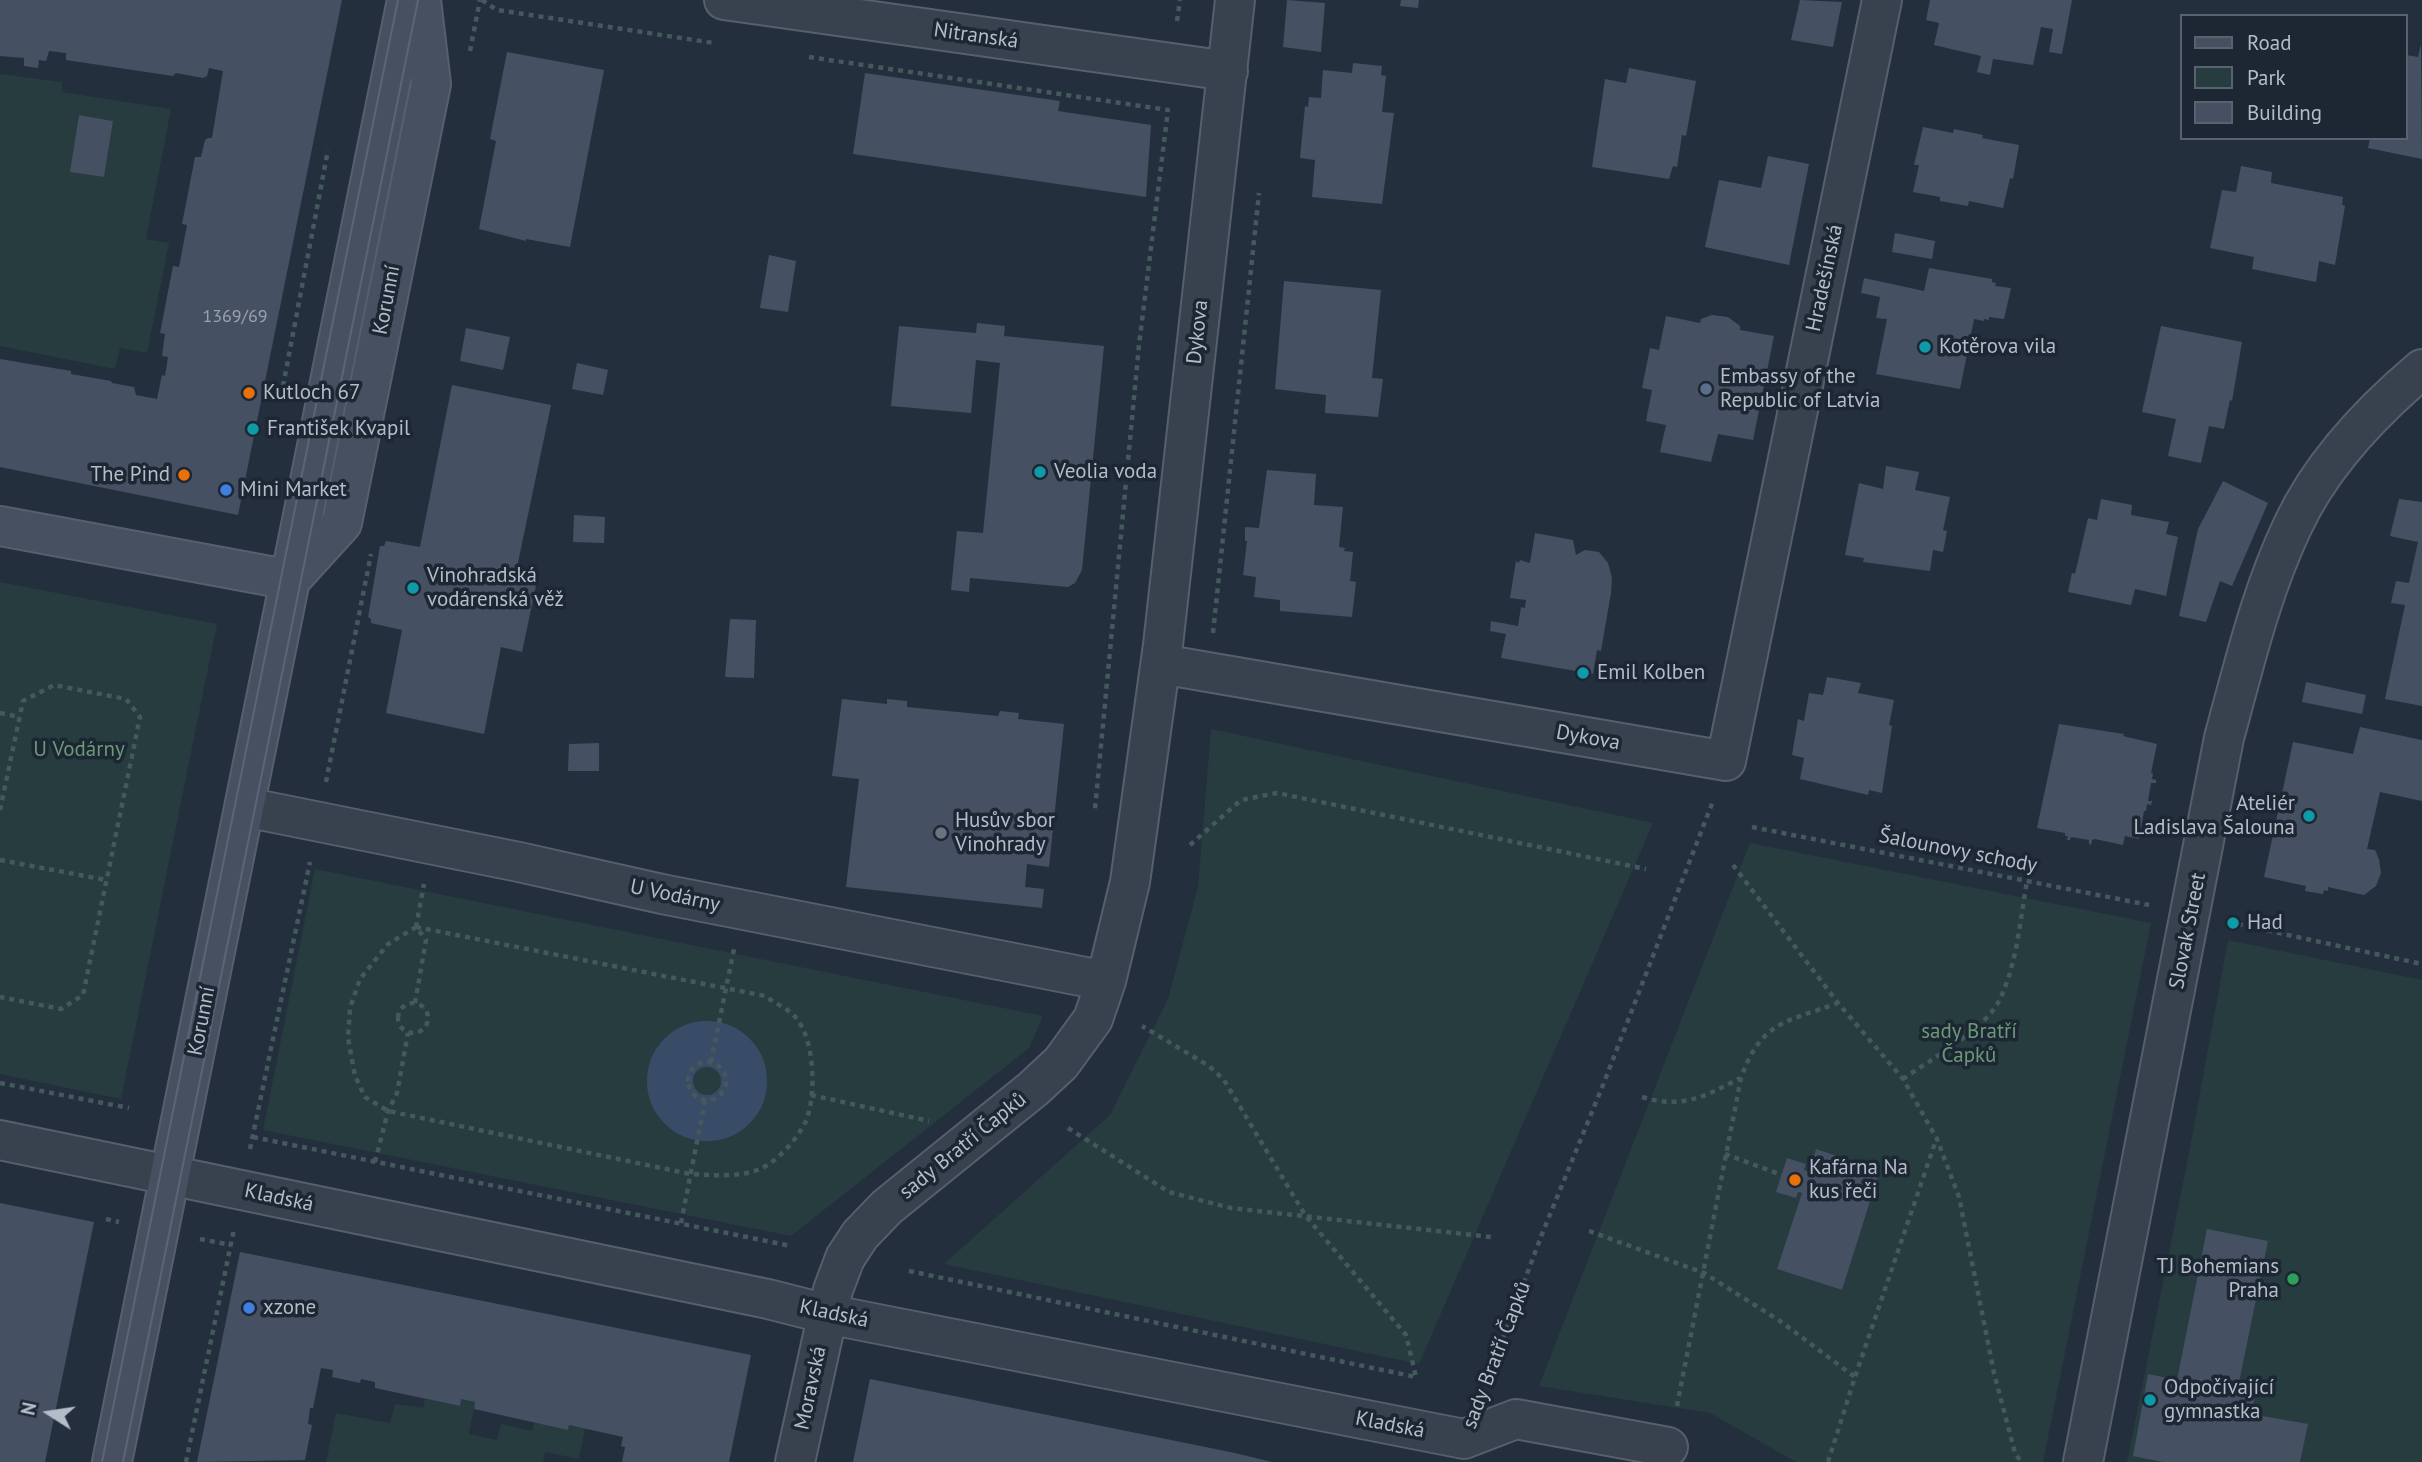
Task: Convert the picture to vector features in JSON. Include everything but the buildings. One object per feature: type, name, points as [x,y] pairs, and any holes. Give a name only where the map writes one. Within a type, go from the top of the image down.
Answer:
[{"type":"street","name":"Korunní","points":[[112,1462],[407,0]]},
{"type":"street","name":"Korunní","points":[[291,580],[342,523],[431,84],[421,0]]},
{"type":"street","name":"Nitranská","points":[[724,0],[1227,71]]},
{"type":"street","name":"Dykova","points":[[1106,981],[1130,882],[1161,664],[1235,0]]},
{"type":"street","name":"Hradešínská","points":[[1726,761],[1882,0]]},
{"type":"street","name":"Slovak Street","points":[[2083,1462],[2224,738],[2251,637],[2272,573],[2294,522],[2326,470],[2361,427],[2422,369]]},
{"type":"street","points":[[0,526],[291,580]]},
{"type":"street","name":"Dykova","points":[[1161,664],[1726,761]]},
{"type":"street","name":"U Vodárny","points":[[245,807],[519,862],[662,894],[1106,981]]},
{"type":"street","name":"sady Bratří Čapků","points":[[827,1314],[832,1290],[845,1258],[860,1235],[887,1207],[1033,1089],[1060,1063],[1093,1019],[1106,981]]},
{"type":"street","name":"Kladská","points":[[0,1140],[768,1299],[1462,1451]]},
{"type":"street","name":"Moravská","points":[[795,1462],[827,1314]]},
{"type":"street","points":[[1462,1451],[1516,1419],[1668,1447]]},
{"type":"path","points":[[482,0],[497,10],[725,45]]},
{"type":"path","points":[[1177,24],[1180,0]]},
{"type":"path","points":[[805,57],[1168,110],[1138,358],[1095,813]]},
{"type":"path","points":[[282,394],[328,149]]},
{"type":"path","points":[[1212,634],[1259,191]]},
{"type":"path","points":[[324,792],[373,544]]},
{"type":"path","points":[[0,810],[23,701],[54,685],[126,699],[140,717],[83,995],[61,1009],[0,997]]},
{"type":"path","points":[[0,713],[20,717]]},
{"type":"path","name":"sady Bratří Čapků","points":[[1462,1451],[1542,1234],[1707,818],[1726,761]]},
{"type":"path","points":[[1190,845],[1241,800],[1277,793],[1646,869]]},
{"type":"path","name":"Šalounovy schody","points":[[1752,827],[2157,906]]},
{"type":"path","points":[[248,1158],[311,856]]},
{"type":"path","points":[[0,860],[106,880]]},
{"type":"path","points":[[1733,865],[1838,1003],[1903,1079],[1937,1139],[1959,1197],[1994,1373],[2015,1453],[2021,1462]]},
{"type":"path","points":[[415,1003],[426,940],[416,927],[425,879]]},
{"type":"path","points":[[1903,1079],[1978,1027],[1998,1003],[2011,966],[2027,881]]},
{"type":"path","points":[[2222,920],[2422,964]]},
{"type":"path","points":[[416,927],[727,988],[765,996],[796,1018],[808,1042],[813,1071],[806,1121],[787,1148],[760,1169],[726,1176],[690,1174],[388,1111],[365,1097],[355,1076],[348,1038],[349,1008],[360,979],[388,944],[416,927]]},
{"type":"path","points":[[711,1062],[735,944]]},
{"type":"path","points":[[415,1003],[424,1008],[428,1019],[420,1032],[408,1033],[400,1026],[397,1016],[402,1007],[415,1003]]},
{"type":"path","points":[[1668,1447],[1704,1273],[1725,1154],[1741,1078],[1750,1053],[1763,1036],[1778,1025],[1838,1003]]},
{"type":"path","points":[[909,1271],[1416,1377],[1406,1335],[1304,1215],[1224,1080],[1209,1066],[1142,1026]]},
{"type":"path","points":[[375,1162],[388,1111],[397,1093],[408,1033]]},
{"type":"path","points":[[711,1062],[723,1070],[726,1085],[718,1097],[705,1101],[698,1099],[689,1089],[688,1075],[699,1064],[711,1062]]},
{"type":"path","points":[[1642,1097],[1661,1103],[1690,1101],[1741,1078]]},
{"type":"path","points":[[0,1083],[129,1108]]},
{"type":"path","points":[[811,1095],[934,1121]]},
{"type":"path","points":[[681,1223],[705,1101]]},
{"type":"path","points":[[1068,1128],[1169,1192],[1231,1208],[1491,1237]]},
{"type":"path","points":[[253,1137],[791,1246]]},
{"type":"path","points":[[1828,1462],[1937,1139]]},
{"type":"path","points":[[1725,1154],[1782,1175]]},
{"type":"path","points":[[187,1462],[236,1222]]},
{"type":"path","points":[[1589,1231],[1704,1273],[1780,1321],[1855,1377]]},
{"type":"path","points":[[200,1239],[231,1245]]},
{"type":"green space","points":[[0,74],[62,82],[62,92],[171,109],[146,239],[169,243],[147,353],[120,348],[115,369],[0,346]],"holes":[[[79,115],[113,121],[104,177],[71,172]]]},
{"type":"green space","name":"U Vodárny","points":[[0,582],[217,624],[121,1099],[0,1074]]},
{"type":"green space","points":[[1211,729],[1653,823],[1419,1364],[944,1264],[1110,1115],[1168,999],[1198,887]]},
{"type":"green space","name":"sady Bratří Čapků","points":[[1750,843],[2151,923],[2043,1462],[1796,1462],[1710,1413],[1539,1386]],"holes":[[[1816,1149],[1880,1170],[1842,1290],[1778,1269],[1802,1193],[1798,1192],[1788,1158],[1806,1164],[1804,1170],[1809,1171]]]},
{"type":"green space","points":[[315,869],[1043,1016],[1029,1048],[791,1236],[263,1130]]},
{"type":"green space","name":"TJ Bohemians Praha","points":[[2228,940],[2422,980],[2422,1462],[2127,1462],[2189,1153]]},
{"type":"green space","points":[[425,1399],[459,1406],[461,1399],[475,1402],[469,1434],[497,1440],[501,1424],[532,1431],[535,1422],[568,1429],[569,1425],[585,1428],[579,1459],[545,1452],[543,1462],[326,1462],[336,1413],[390,1423],[395,1404],[423,1408]]},
{"type":"waterway","points":[[707,1044],[721,1047],[733,1055],[741,1067],[744,1081],[741,1095],[733,1107],[721,1115],[707,1118],[693,1115],[681,1107],[673,1095],[670,1081],[673,1067],[681,1055],[693,1047],[707,1044]]},
{"type":"tram line","points":[[102,1462],[398,0]]},
{"type":"tram line","points":[[123,1462],[418,0]]},
{"type":"place","name":"Kotěrova vila","points":[[1925,347]]},
{"type":"place","name":"Embassy of the Republic of Latvia","points":[[1706,389]]},
{"type":"place","name":"Kutloch 67","points":[[249,393]]},
{"type":"place","name":"František Kvapil","points":[[253,429]]},
{"type":"place","name":"Veolia voda","points":[[1040,472]]},
{"type":"place","name":"The Pind","points":[[184,475]]},
{"type":"place","name":"Mini Market","points":[[226,490]]},
{"type":"place","name":"Vinohradská vodárenská věž","points":[[413,588]]},
{"type":"place","name":"Emil Kolben","points":[[1583,673]]},
{"type":"place","name":"Ateliér Ladislava Šalouna","points":[[2309,816]]},
{"type":"place","name":"Husův sbor Vinohrady","points":[[941,833]]},
{"type":"place","name":"Had","points":[[2233,923]]},
{"type":"place","name":"Kafárna Na kus řeči","points":[[1795,1180]]},
{"type":"place","name":"TJ Bohemians Praha","points":[[2293,1279]]},
{"type":"place","name":"xzone","points":[[249,1308]]},
{"type":"place","name":"Odpočívající gymnastka","points":[[2150,1400]]}]
